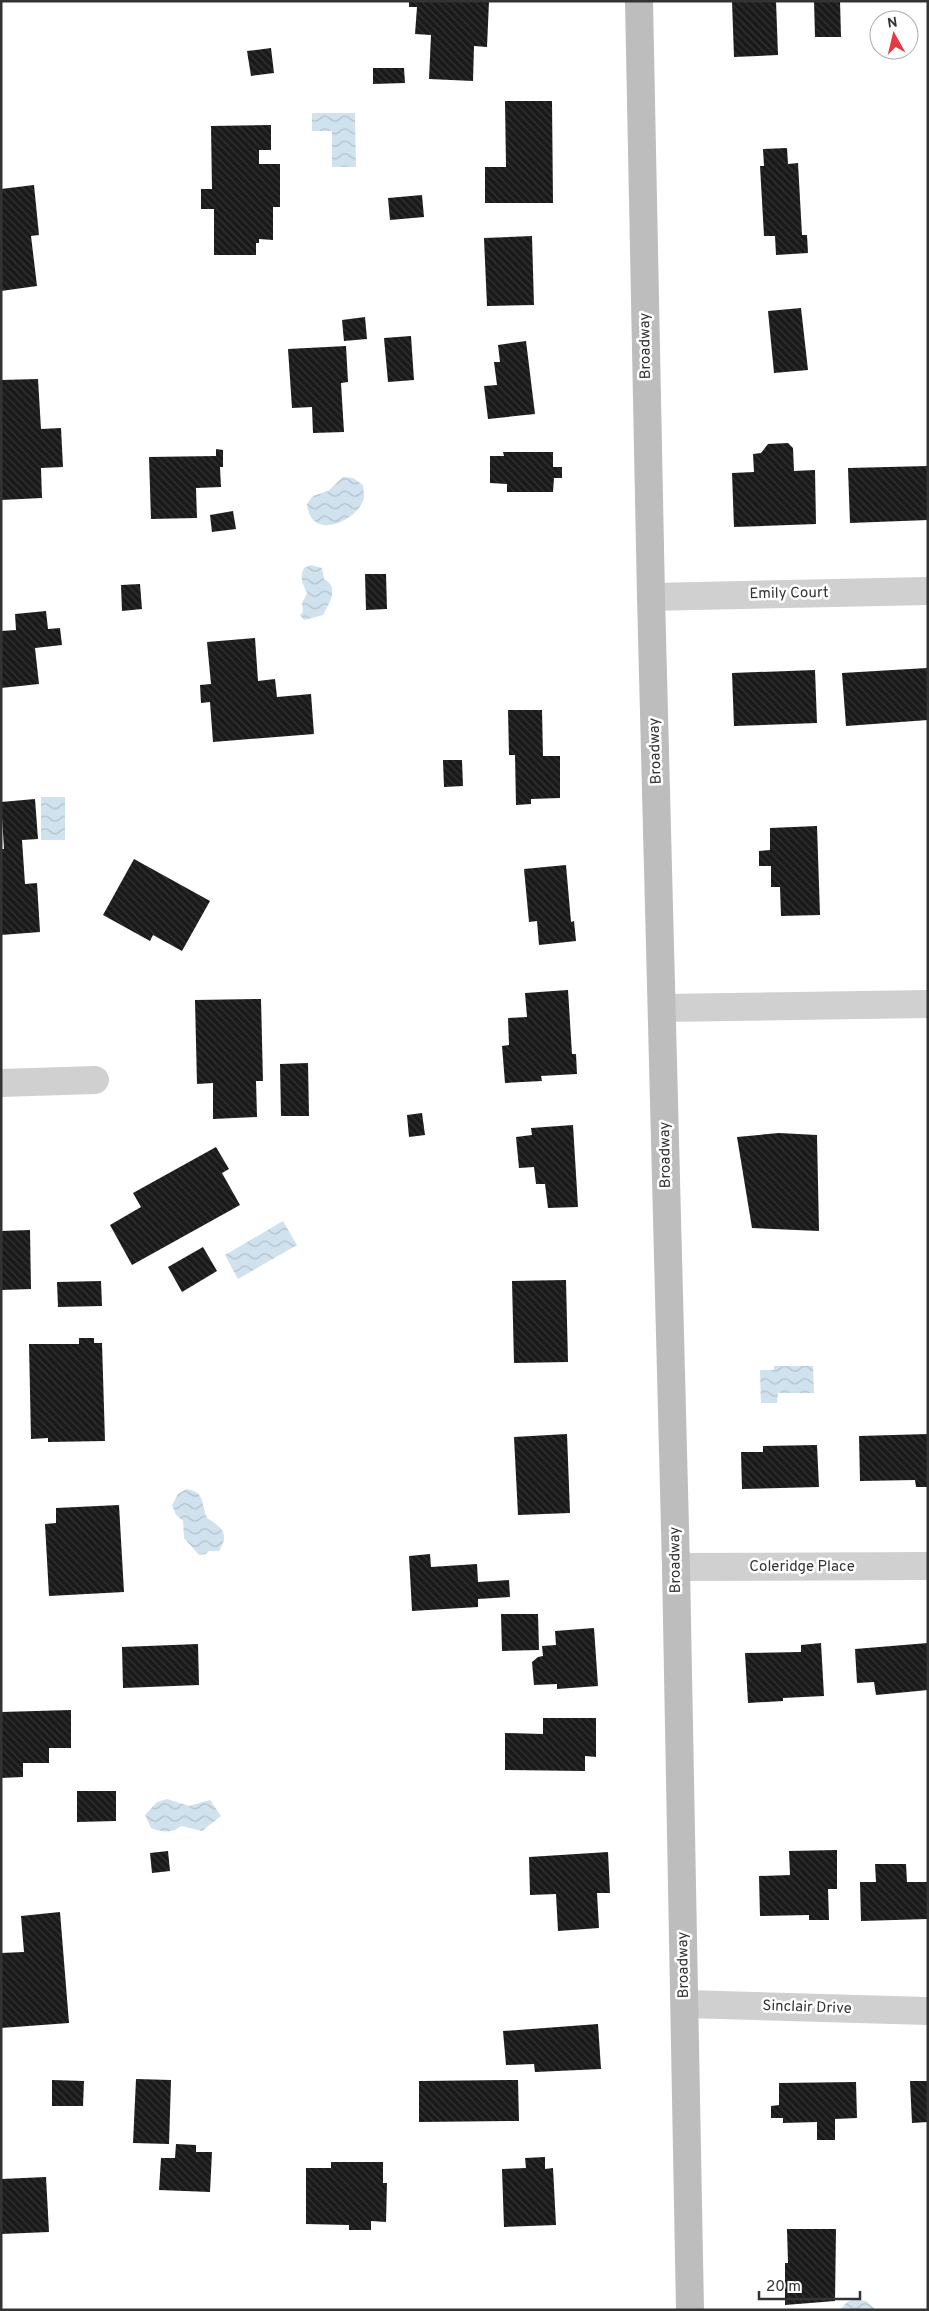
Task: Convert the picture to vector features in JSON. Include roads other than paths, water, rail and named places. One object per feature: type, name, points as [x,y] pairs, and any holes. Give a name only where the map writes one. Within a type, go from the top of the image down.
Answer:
[{"type":"main road","name":"Broadway","points":[[639,1],[651,598],[676,1567],[690,2310]]},
{"type":"street","name":"Emily Court","points":[[651,598],[928,591]]},
{"type":"street","points":[[663,1008],[928,1004]]},
{"type":"street","points":[[1,1083],[94,1080]]},
{"type":"street","name":"Coleridge Place","points":[[676,1567],[928,1566]]},
{"type":"street","name":"Sinclair Drive","points":[[685,2004],[928,2011]]},
{"type":"water","points":[[312,113],[355,113],[356,167],[332,167],[332,131],[312,131]]},
{"type":"water","points":[[343,477],[353,478],[363,485],[364,497],[361,505],[354,513],[336,524],[326,525],[317,523],[310,516],[307,504],[313,496],[328,491]]},
{"type":"water","points":[[311,565],[322,568],[324,579],[331,586],[332,596],[323,615],[304,620],[300,615],[303,612],[302,603],[307,593],[302,581],[302,575],[304,568]]},
{"type":"water","points":[[41,797],[65,797],[65,840],[41,840]]},
{"type":"water","points":[[283,1221],[297,1245],[238,1279],[225,1255]]},
{"type":"water","points":[[774,1366],[813,1366],[814,1393],[778,1393],[777,1403],[761,1403],[760,1370],[774,1370]]},
{"type":"water","points":[[186,1489],[192,1490],[199,1495],[207,1518],[220,1527],[224,1539],[219,1551],[209,1551],[206,1554],[199,1555],[184,1538],[183,1521],[176,1515],[172,1505],[178,1494]]},
{"type":"water","points":[[167,1799],[189,1806],[210,1800],[221,1816],[202,1831],[181,1826],[166,1832],[151,1828],[145,1815],[157,1802]]},
{"type":"water","points":[[854,2299],[866,2301],[876,2310],[840,2310],[847,2302]]}]
